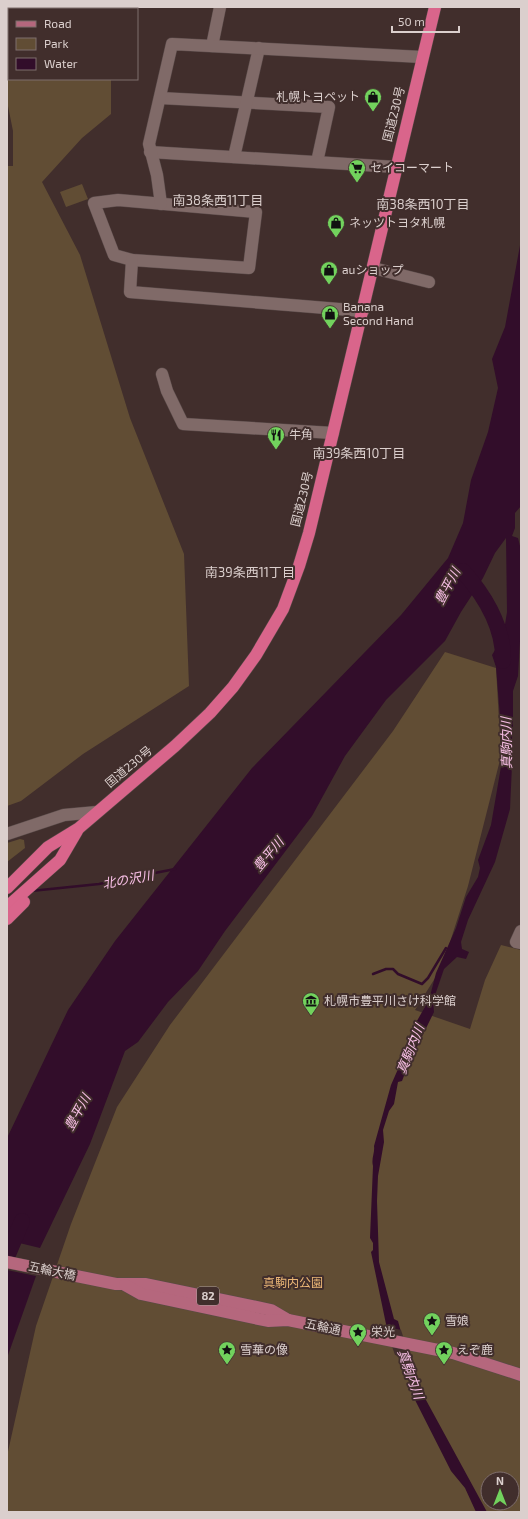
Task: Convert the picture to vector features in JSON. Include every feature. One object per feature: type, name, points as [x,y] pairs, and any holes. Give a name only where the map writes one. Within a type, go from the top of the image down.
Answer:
[{"type":"highway","name":"国道230号","points":[[7,888],[12,879],[48,847],[79,828],[175,746],[210,713],[234,687],[256,655],[283,609],[299,566],[333,433],[435,7]]},
{"type":"highway","name":"国道230号","points":[[7,907],[60,860],[79,828]]},
{"type":"highway","points":[[7,919],[40,886],[46,874]]},
{"type":"main road","name":"五輪大橋","points":[[7,1262],[97,1280]]},
{"type":"main road","name":"五輪通","points":[[97,1280],[125,1285],[141,1294],[149,1296],[268,1321],[288,1320],[438,1350],[477,1359],[521,1375]]},
{"type":"street","points":[[212,46],[220,7]]},
{"type":"street","points":[[161,204],[157,175],[149,144],[172,44],[422,58]]},
{"type":"street","points":[[234,157],[259,48]]},
{"type":"street","points":[[160,98],[246,101],[330,107],[317,162]]},
{"type":"street","points":[[150,152],[396,166]]},
{"type":"street","points":[[118,200],[161,204],[256,212],[249,268],[132,260],[114,255],[94,202],[118,200]]},
{"type":"street","points":[[132,260],[130,292],[363,311]]},
{"type":"street","points":[[373,268],[429,282]]},
{"type":"street","points":[[162,374],[167,391],[183,424],[333,433]]},
{"type":"street","points":[[7,834],[64,815],[97,812]]},
{"type":"street","points":[[521,931],[516,942],[521,943]]},
{"type":"green space","points":[[21,7],[124,7],[124,8],[20,8]]},
{"type":"green space","points":[[8,22],[8,80],[111,80],[111,114],[82,138],[42,182],[80,255],[130,418],[184,554],[189,686],[83,754],[21,801],[7,806],[7,166],[13,166],[13,131],[7,101]]},
{"type":"green space","points":[[82,184],[88,199],[66,207],[60,192]]},
{"type":"green space","name":"真駒内公園","points":[[445,652],[496,668],[501,756],[468,886],[442,967],[415,1010],[470,1029],[485,980],[501,945],[521,950],[521,1512],[7,1512],[7,1456],[36,1326],[71,1224],[117,1107],[170,1025],[393,731]]},
{"type":"green space","points":[[20,839],[24,840],[25,848],[7,862],[7,843]]},
{"type":"water","points":[[521,240],[521,506],[515,513],[515,528],[512,536],[518,538],[520,546],[521,624],[518,676],[513,691],[510,809],[495,862],[468,920],[461,942],[462,949],[469,952],[466,959],[457,957],[444,969],[433,1001],[434,1012],[409,1063],[402,1081],[398,1082],[394,1104],[389,1111],[383,1130],[384,1142],[378,1176],[377,1201],[379,1262],[394,1319],[398,1321],[409,1361],[420,1389],[480,1499],[480,1511],[487,1512],[476,1512],[465,1488],[451,1471],[413,1396],[408,1378],[386,1324],[371,1252],[373,1250],[373,1243],[370,1238],[372,1161],[374,1146],[391,1085],[413,1035],[414,1026],[429,1000],[436,973],[456,928],[466,897],[478,877],[480,868],[478,860],[491,825],[503,755],[496,667],[492,655],[503,637],[507,612],[506,538],[495,553],[483,578],[461,612],[445,641],[386,700],[345,756],[312,816],[225,931],[198,971],[168,1002],[138,1042],[125,1051],[90,1144],[40,1248],[7,1240],[7,1138],[68,1010],[115,941],[252,768],[401,615],[448,558],[463,523],[471,480],[488,432],[498,388],[492,359],[505,327]]},
{"type":"water","points":[[7,1270],[36,1276],[7,1358]]},
{"type":"pier","points":[[385,1326],[401,1330],[410,1358],[395,1355]]},
{"type":"waterway","name":"真駒内川","points":[[463,571],[478,590],[491,612],[500,636],[503,661]]},
{"type":"waterway","name":"北の沢川","points":[[31,891],[99,884],[175,869]]},
{"type":"waterway","points":[[373,974],[386,969],[393,969],[398,974],[422,984],[428,978],[446,948]]},
{"type":"waterway","name":"豊平川","points":[[7,1257],[22,1221]]},
{"type":"place","name":"札幌トヨペット","points":[[373,112]]},
{"type":"place","name":"セイコーマート","points":[[357,183]]},
{"type":"place","name":"ネッツトヨタ札幌","points":[[336,238]]},
{"type":"place","name":"auショップ","points":[[329,285]]},
{"type":"place","name":"Banana Second Hand","points":[[330,329]]},
{"type":"place","name":"牛角","points":[[276,450]]},
{"type":"place","name":"札幌市豊平川さけ科学館","points":[[311,1016]]},
{"type":"place","name":"雪娘","points":[[432,1336]]},
{"type":"place","name":"栄光","points":[[358,1347]]},
{"type":"place","name":"雪華の像","points":[[227,1365]]},
{"type":"place","name":"えぞ鹿","points":[[444,1365]]},
{"type":"district","name":"南38条西11丁目","points":[[218,200]]},
{"type":"district","name":"南38条西10丁目","points":[[423,204]]},
{"type":"district","name":"南39条西10丁目","points":[[359,453]]},
{"type":"district","name":"南39条西11丁目","points":[[250,572]]}]
